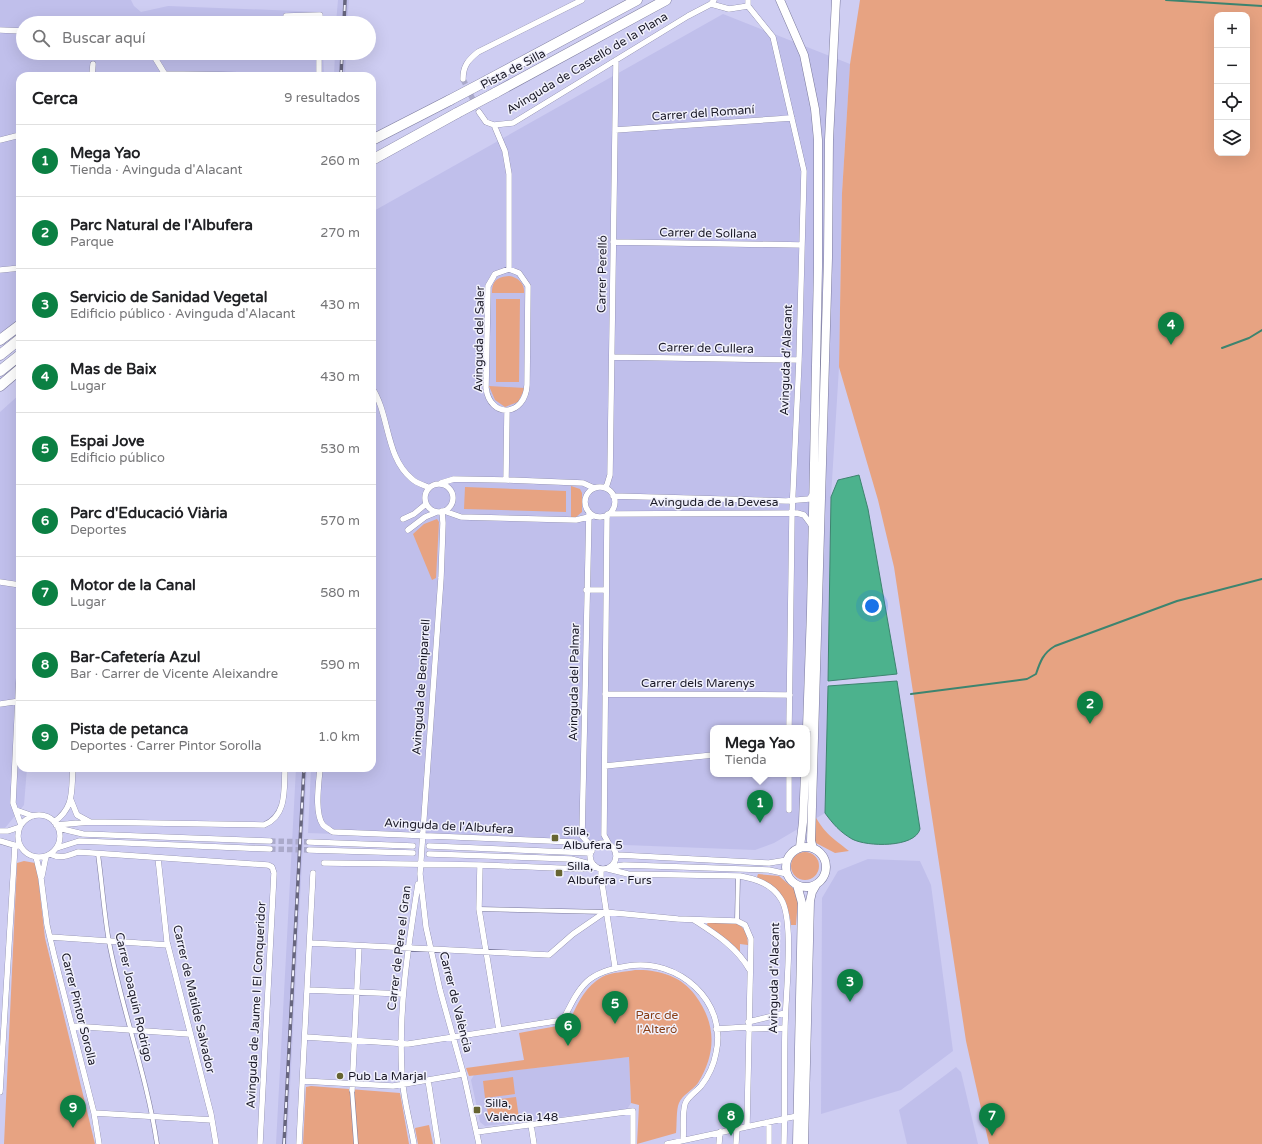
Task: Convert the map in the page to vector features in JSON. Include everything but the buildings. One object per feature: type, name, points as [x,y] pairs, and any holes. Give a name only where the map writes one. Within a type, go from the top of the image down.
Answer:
[{"type":"highway","name":"Pista de Silla","points":[[376,138],[637,0]]},
{"type":"highway","name":"Pista de Silla","points":[[376,158],[666,0]]},
{"type":"highway","points":[[0,340],[16,328]]},
{"type":"highway","points":[[0,355],[16,342]]},
{"type":"highway","points":[[0,371],[16,358]]},
{"type":"highway","points":[[0,386],[16,372]]},
{"type":"main road","points":[[780,0],[804,55],[814,103],[818,140],[818,267],[814,494],[807,725]]},
{"type":"main road","points":[[813,848],[811,841],[828,266],[829,140],[836,0]]},
{"type":"main road","points":[[800,847],[803,822],[805,777]]},
{"type":"main road","points":[[797,1144],[802,903],[798,885],[787,874],[787,860],[792,852],[800,847],[813,848],[821,852],[826,863],[825,875],[816,884],[810,887],[798,885]]},
{"type":"main road","points":[[804,1144],[810,901],[816,884]]},
{"type":"street","points":[[463,79],[463,68],[469,59],[478,52],[582,0]]},
{"type":"street","points":[[713,2],[729,9],[748,3]]},
{"type":"street","name":"Avinguda de Castelló de la Plana","points":[[494,125],[513,123],[713,2]]},
{"type":"street","name":"Avinguda d'Alacant","points":[[748,3],[774,37],[804,171],[799,360],[792,514],[789,725]]},
{"type":"street","points":[[286,16],[320,16]]},
{"type":"street","points":[[0,30],[16,31]]},
{"type":"street","points":[[156,60],[164,72]]},
{"type":"street","points":[[319,60],[319,72]]},
{"type":"street","name":"Carrer Perelló","points":[[606,488],[610,475],[616,60]]},
{"type":"street","points":[[92,72],[93,64]]},
{"type":"street","points":[[479,112],[486,122],[494,125],[505,151],[509,174],[509,269],[519,273],[528,286],[526,398],[521,405],[507,411],[506,480]]},
{"type":"street","name":"Carrer del Romaní","points":[[615,130],[792,118]]},
{"type":"street","points":[[0,140],[16,136]]},
{"type":"street","name":"Carrer de Sollana","points":[[613,242],[802,245]]},
{"type":"street","points":[[0,270],[16,268]]},
{"type":"street","name":"Avinguda del Saler","points":[[507,411],[501,410],[490,400],[486,385],[488,286],[496,274],[509,269]]},
{"type":"street","name":"Carrer de Cullera","points":[[612,357],[799,360]]},
{"type":"street","points":[[376,395],[397,460],[412,479],[428,487]]},
{"type":"street","points":[[454,479],[583,483],[594,488],[606,488],[613,496],[614,507],[608,514],[598,517],[590,515],[576,520],[461,517],[429,508],[426,504],[424,496],[428,487],[432,484],[454,479]]},
{"type":"street","points":[[408,530],[425,517],[441,511],[452,504],[453,496],[450,489],[441,483]]},
{"type":"street","points":[[590,515],[585,506],[585,500],[590,491],[594,488]]},
{"type":"street","name":"Avinguda de la Devesa","points":[[613,496],[793,501],[809,498],[814,494]]},
{"type":"street","points":[[403,519],[414,514],[426,504]]},
{"type":"street","name":"Avinguda de Beniparrell","points":[[421,864],[443,523],[441,511]]},
{"type":"street","points":[[608,514],[604,835],[609,844],[614,848],[616,855],[615,862],[609,868]]},
{"type":"street","name":"Avinguda de la Devesa","points":[[608,514],[792,514],[804,515],[813,527]]},
{"type":"street","name":"Avinguda del Palmar","points":[[590,515],[586,590],[582,836],[592,851]]},
{"type":"street","points":[[0,582],[16,584]]},
{"type":"street","points":[[586,590],[606,590]]},
{"type":"street","name":"Carrer dels Marenys","points":[[605,694],[790,695]]},
{"type":"street","points":[[0,704],[16,701]]},
{"type":"street","points":[[16,752],[13,803],[21,826],[18,841],[21,848]]},
{"type":"street","points":[[605,766],[710,755]]},
{"type":"street","points":[[56,825],[71,800],[73,772]]},
{"type":"street","points":[[56,825],[90,822],[257,827],[273,822],[282,811],[285,772]]},
{"type":"street","name":"Avinguda de l'Albufera","points":[[320,772],[319,817],[323,825],[333,832],[574,842],[592,851]]},
{"type":"street","points":[[789,777],[789,810]]},
{"type":"street","points":[[71,800],[77,815],[90,822]]},
{"type":"street","points":[[16,810],[33,816],[48,818],[56,825],[83,834],[270,841]]},
{"type":"street","points":[[0,831],[8,831],[21,826],[33,816]]},
{"type":"street","points":[[56,825],[60,836],[56,848]]},
{"type":"street","points":[[0,840],[15,845],[28,854],[36,857],[48,855],[65,857],[78,852],[158,858]]},
{"type":"street","points":[[48,855],[56,848],[79,841],[270,849]]},
{"type":"street","name":"Avinguda de l'Albufera","points":[[309,842],[413,846]]},
{"type":"street","points":[[609,844],[601,843],[592,851],[597,867],[614,967]]},
{"type":"street","points":[[0,1092],[15,845]]},
{"type":"street","name":"Avinguda de l'Albufera","points":[[429,846],[592,851]]},
{"type":"street","points":[[309,850],[413,853]]},
{"type":"street","name":"Carrer Joaquín Rodrigo","points":[[98,854],[109,941],[130,1030],[153,1116],[157,1144]]},
{"type":"street","points":[[429,854],[576,860],[597,867]]},
{"type":"street","name":"Carrer Pintor Sorolla","points":[[41,878],[48,855]]},
{"type":"street","points":[[616,855],[769,863],[787,860]]},
{"type":"street","name":"Carrer Pintor Sorolla","points":[[36,857],[41,878],[50,937],[94,1113],[99,1144]]},
{"type":"street","name":"Avinguda de Jaume I El Conqueridor","points":[[158,858],[268,865],[272,867],[274,873],[260,1144]]},
{"type":"street","name":"Carrer de Matilde Salvador","points":[[158,858],[168,945],[189,1034],[212,1120],[216,1144]]},
{"type":"street","points":[[324,862],[480,865],[581,869],[597,867],[609,868],[624,865],[754,870],[787,874]]},
{"type":"street","name":"Carrer de València","points":[[421,864],[421,897],[431,948],[440,990],[463,1074],[479,1144]]},
{"type":"street","points":[[480,865],[479,909],[499,1030]]},
{"type":"street","name":"Avinguda d'Alacant","points":[[609,868],[628,874],[738,876],[750,878],[764,883],[781,899],[786,912],[788,926],[785,1013],[784,1144]]},
{"type":"street","points":[[300,1144],[313,873]]},
{"type":"street","name":"Carrer de Pere el Gran","points":[[414,1144],[403,1084],[403,994],[408,947],[420,874]]},
{"type":"street","points":[[737,921],[738,876]]},
{"type":"street","points":[[479,909],[605,912],[694,920],[737,921],[745,925],[751,939],[749,970],[747,1126]]},
{"type":"street","points":[[310,943],[549,955],[573,934],[605,912]]},
{"type":"street","points":[[694,920],[731,948],[744,960],[749,970]]},
{"type":"street","points":[[50,937],[168,945]]},
{"type":"street","points":[[356,1144],[352,1087],[359,946]]},
{"type":"street","points":[[306,1037],[402,1043],[453,1037],[563,1020],[583,985],[594,975],[614,967],[636,964],[656,966],[685,977],[695,986],[704,998],[712,1013],[716,1029],[717,1053],[701,1086],[685,1105],[688,1141]]},
{"type":"street","points":[[308,990],[403,994]]},
{"type":"street","points":[[748,1026],[785,1013]]},
{"type":"street","points":[[72,1026],[189,1034]]},
{"type":"street","points":[[716,1029],[748,1026],[785,1028]]},
{"type":"street","points":[[303,1081],[352,1087],[393,1086],[463,1074]]},
{"type":"street","points":[[428,1080],[438,1144]]},
{"type":"street","points":[[477,1132],[633,1111],[633,1144]]},
{"type":"street","points":[[94,1113],[212,1120]]},
{"type":"street","points":[[667,1144],[688,1141],[737,1128],[797,1116]]},
{"type":"street","points":[[769,1122],[769,1144]]},
{"type":"street","points":[[531,1125],[534,1144]]},
{"type":"street","points":[[736,1144],[737,1128]]},
{"type":"street","points":[[720,1132],[720,1144]]},
{"type":"shaded area","points":[[0,0],[131,0],[134,6],[141,12],[168,6],[322,12],[322,16],[16,16],[16,60],[323,60],[324,72],[16,72],[16,330],[0,343]]},
{"type":"shaded area","points":[[338,0],[349,0],[348,16],[337,16]]},
{"type":"shaded area","points":[[723,14],[850,64],[842,193],[839,367],[831,497],[825,813],[774,843],[755,850],[308,833],[311,772],[376,772],[376,210]]},
{"type":"shaded area","points":[[335,60],[346,60],[345,72],[334,72]]},
{"type":"shaded area","points":[[16,398],[16,772],[27,772],[24,805],[0,834],[0,412]]},
{"type":"shaded area","points":[[859,475],[868,509],[897,674],[828,681],[831,497],[838,480]]},
{"type":"shaded area","points":[[897,681],[920,829],[916,835],[909,840],[900,843],[879,844],[859,842],[840,831],[825,813],[828,686]]},
{"type":"shaded area","points":[[296,772],[307,772],[287,1144],[276,1144]]},
{"type":"shaded area","points":[[868,859],[920,861],[931,885],[953,1051],[901,1090],[821,1114],[822,898],[838,871]]},
{"type":"shaded area","points":[[629,1057],[631,1103],[627,1109],[485,1126],[480,1122],[471,1080],[474,1075]]},
{"type":"shaded area","points":[[956,1067],[961,1072],[978,1144],[907,1144],[899,1110]]},
{"type":"green space","points":[[860,0],[1262,0],[1262,1144],[989,1144],[966,1041],[894,567],[878,500],[839,367],[842,193],[850,64]]},
{"type":"green space","points":[[509,276],[515,278],[522,284],[524,293],[492,293],[493,285],[496,280]]},
{"type":"green space","points":[[496,299],[520,299],[519,382],[496,382]]},
{"type":"green space","points":[[489,386],[525,388],[518,402],[505,407],[495,400]]},
{"type":"green space","points":[[571,486],[580,489],[582,493],[582,512],[576,517],[571,517]]},
{"type":"green space","points":[[465,487],[566,491],[566,512],[464,509]]},
{"type":"green space","points":[[437,519],[439,522],[436,578],[432,580],[413,534],[424,524]]},
{"type":"green space","points":[[815,816],[826,832],[849,851],[835,853],[816,843],[813,835]]},
{"type":"green space","points":[[805,852],[811,853],[815,856],[818,860],[818,872],[815,876],[811,879],[805,880],[799,879],[795,876],[792,872],[791,866],[792,860],[795,856],[799,853]]},
{"type":"green space","points":[[24,861],[35,863],[37,868],[45,938],[95,1144],[4,1144],[17,863]]},
{"type":"green space","points":[[758,874],[779,876],[794,889],[798,899],[796,925],[791,925],[788,909],[781,896],[764,881],[757,877]]},
{"type":"green space","points":[[708,921],[736,923],[744,930],[747,936],[748,945],[740,944],[740,952],[729,941],[707,925]]},
{"type":"green space","name":"Parc de l'Alteró","points":[[635,970],[660,972],[676,978],[690,988],[702,1006],[710,1027],[712,1038],[708,1060],[698,1083],[680,1100],[677,1113],[676,1133],[637,1144],[639,1105],[631,1103],[629,1057],[469,1076],[466,1068],[524,1060],[519,1033],[568,1024],[581,998],[596,981],[610,974]]},
{"type":"green space","points":[[513,1077],[515,1094],[485,1098],[483,1081]]},
{"type":"green space","points":[[311,1086],[400,1093],[409,1144],[303,1144],[306,1087]]},
{"type":"green space","points":[[516,1097],[519,1118],[489,1122],[486,1101]]},
{"type":"green space","points":[[429,1125],[433,1144],[418,1144],[415,1128]]},
{"type":"waterway","points":[[1166,0],[1262,6]]},
{"type":"waterway","points":[[1222,348],[1249,338],[1262,330]]},
{"type":"waterway","points":[[911,694],[1027,679],[1036,674],[1045,655],[1055,646],[1177,601],[1262,579]]},
{"type":"tunnel","points":[[463,79],[479,112]]},
{"type":"tunnel","points":[[270,841],[309,842]]},
{"type":"tunnel","points":[[270,849],[309,850]]},
{"type":"railway","points":[[344,16],[345,0]]},
{"type":"railway","points":[[341,72],[342,60]]},
{"type":"railway","points":[[284,1144],[304,772]]},
{"type":"place","name":"Mas de Baix","points":[[1171,345]]},
{"type":"place","name":"Parc Natural de l'Albufera","points":[[1090,724]]},
{"type":"place","name":"Mega Yao","points":[[760,823]]},
{"type":"place","name":"Silla, Albufera 5","points":[[555,838]]},
{"type":"place","name":"Silla, Albufera - Furs","points":[[559,873]]},
{"type":"place","name":"Servicio de Sanidad Vegetal","points":[[850,1002]]},
{"type":"place","name":"Espai Jove","points":[[615,1024]]},
{"type":"place","name":"Parc d'Educació Viària","points":[[568,1046]]},
{"type":"place","name":"Pub La Marjal","points":[[340,1076]]},
{"type":"place","name":"Silla, València 148","points":[[477,1110]]},
{"type":"place","name":"Pista de petanca","points":[[73,1128]]},
{"type":"place","name":"Bar-Cafetería Azul","points":[[731,1136]]},
{"type":"place","name":"Motor de la Canal","points":[[992,1136]]}]
